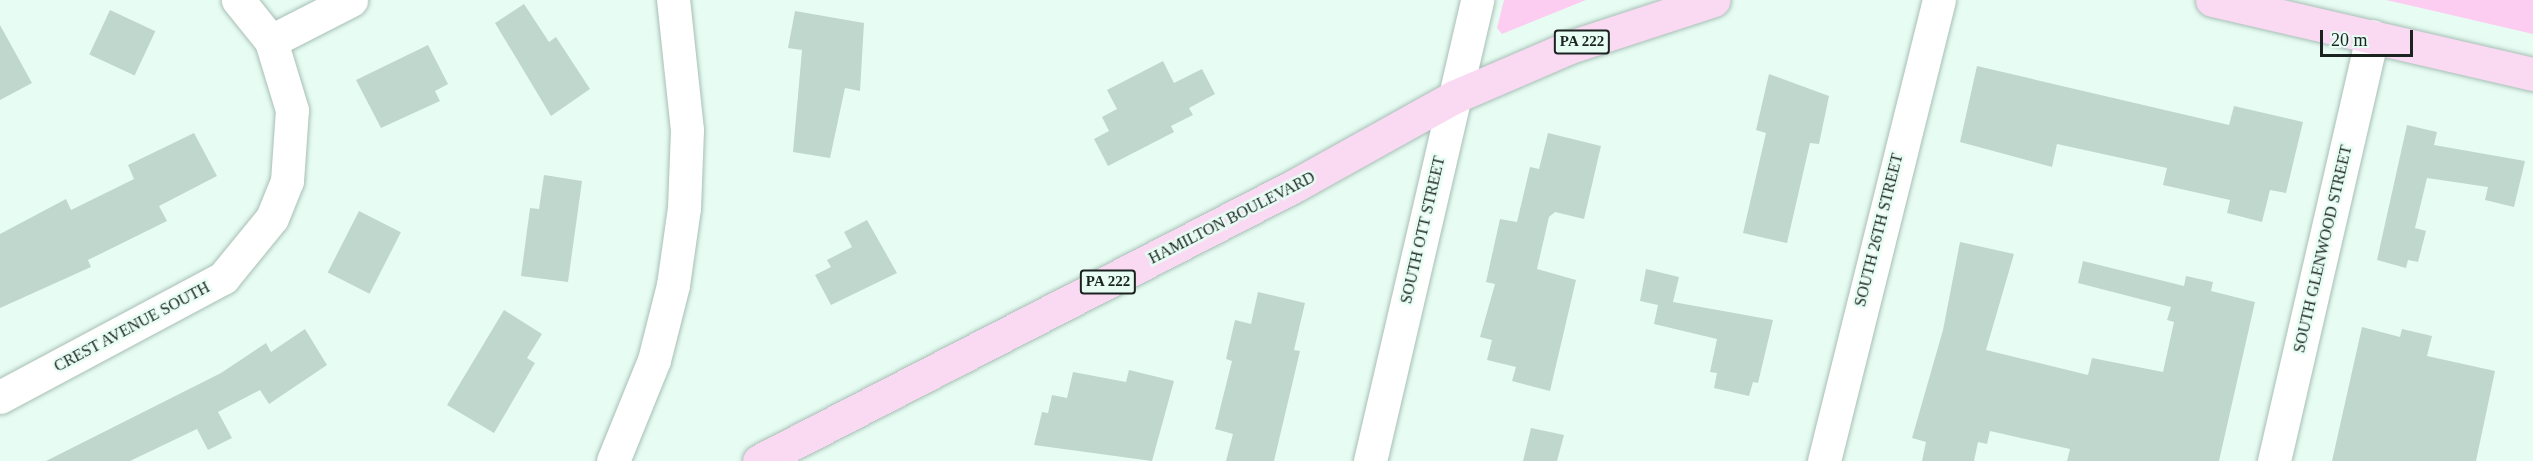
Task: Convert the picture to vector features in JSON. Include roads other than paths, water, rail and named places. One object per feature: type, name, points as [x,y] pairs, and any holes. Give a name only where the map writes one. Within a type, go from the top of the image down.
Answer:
[{"type":"main road","name":"HAMILTON BOULEVARD","points":[[777,459],[1296,186],[1454,98],[1570,46],[1714,0]]},
{"type":"main road","points":[[2212,0],[2533,74]]},
{"type":"street","name":"CREST AVENUE SOUTH","points":[[0,397],[189,300],[223,278],[250,251],[287,182],[294,142],[286,77],[271,41],[238,0]]},
{"type":"street","points":[[271,41],[351,0]]},
{"type":"street","points":[[613,461],[654,360],[673,285],[684,208],[687,130],[673,0]]},
{"type":"street","name":"SOUTH OTT STREET","points":[[1370,461],[1478,0]]},
{"type":"street","name":"SOUTH 26TH STREET","points":[[1824,461],[1939,0]]},
{"type":"street","name":"SOUTH GLENWOOD STREET","points":[[2274,461],[2372,36]]}]
